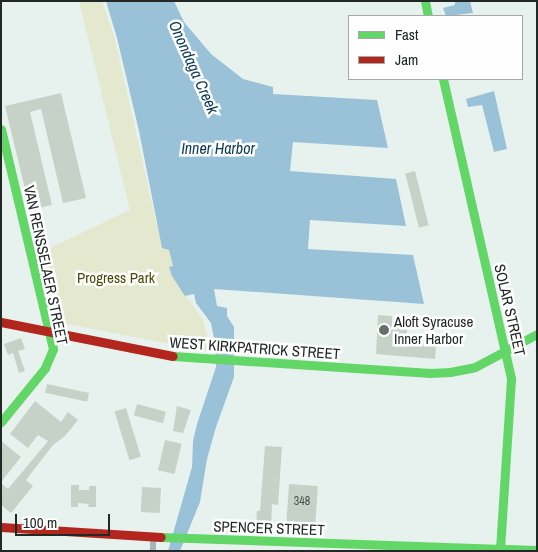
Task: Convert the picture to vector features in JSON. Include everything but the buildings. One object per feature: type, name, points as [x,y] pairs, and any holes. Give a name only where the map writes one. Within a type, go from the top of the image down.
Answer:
[{"type":"street","points":[[425,1],[428,15]]},
{"type":"street","name":"SOLAR STREET","points":[[443,80],[506,352],[511,395],[500,550]]},
{"type":"street","name":"VAN RENSSELAER STREET","points":[[1,129],[47,332],[53,349],[50,359],[1,422]]},
{"type":"street","name":"WEST KIRKPATRICK STREET","points":[[1,322],[161,355],[430,373],[450,372],[475,367],[537,334]]},
{"type":"street","name":"SPENCER STREET","points":[[1,527],[195,540],[537,550]]},
{"type":"street","points":[[153,537],[153,551]]},
{"type":"green space","name":"Progress Park","points":[[79,1],[102,1],[115,39],[162,248],[169,250],[173,266],[172,276],[203,320],[211,352],[52,321],[37,254],[130,210]]},
{"type":"water","name":"Inner Harbor","points":[[106,1],[174,1],[184,22],[211,54],[243,79],[273,87],[273,94],[377,100],[388,148],[293,142],[290,171],[396,179],[406,226],[310,220],[308,249],[413,255],[424,304],[214,289],[217,306],[227,308],[227,316],[234,327],[234,377],[207,459],[200,502],[180,551],[168,551],[192,467],[193,441],[197,424],[216,367],[215,344],[211,323],[196,303],[194,294],[185,296],[172,276],[169,267],[173,266],[169,250],[162,248],[139,131],[117,38]]},
{"type":"water","points":[[455,1],[470,1],[473,13],[446,15],[443,8],[455,5]]},
{"type":"water","points":[[494,91],[507,149],[494,152],[482,105],[468,107],[466,99]]},
{"type":"traffic: fast","points":[[425,1],[428,15]]},
{"type":"traffic: fast","points":[[443,80],[511,379],[500,549]]},
{"type":"traffic: fast","points":[[1,129],[53,349],[45,368],[1,422]]},
{"type":"traffic: fast","points":[[173,356],[430,373],[450,372],[475,367],[537,334]]},
{"type":"traffic: fast","points":[[161,537],[537,550]]},
{"type":"traffic: jam","points":[[1,322],[173,356]]},
{"type":"traffic: jam","points":[[1,527],[161,537]]},
{"type":"place","name":"Aloft Syracuse Inner Harbor","points":[[384,330]]},
{"type":"water label","name":"Onondaga Creek","points":[[194,67]]}]
